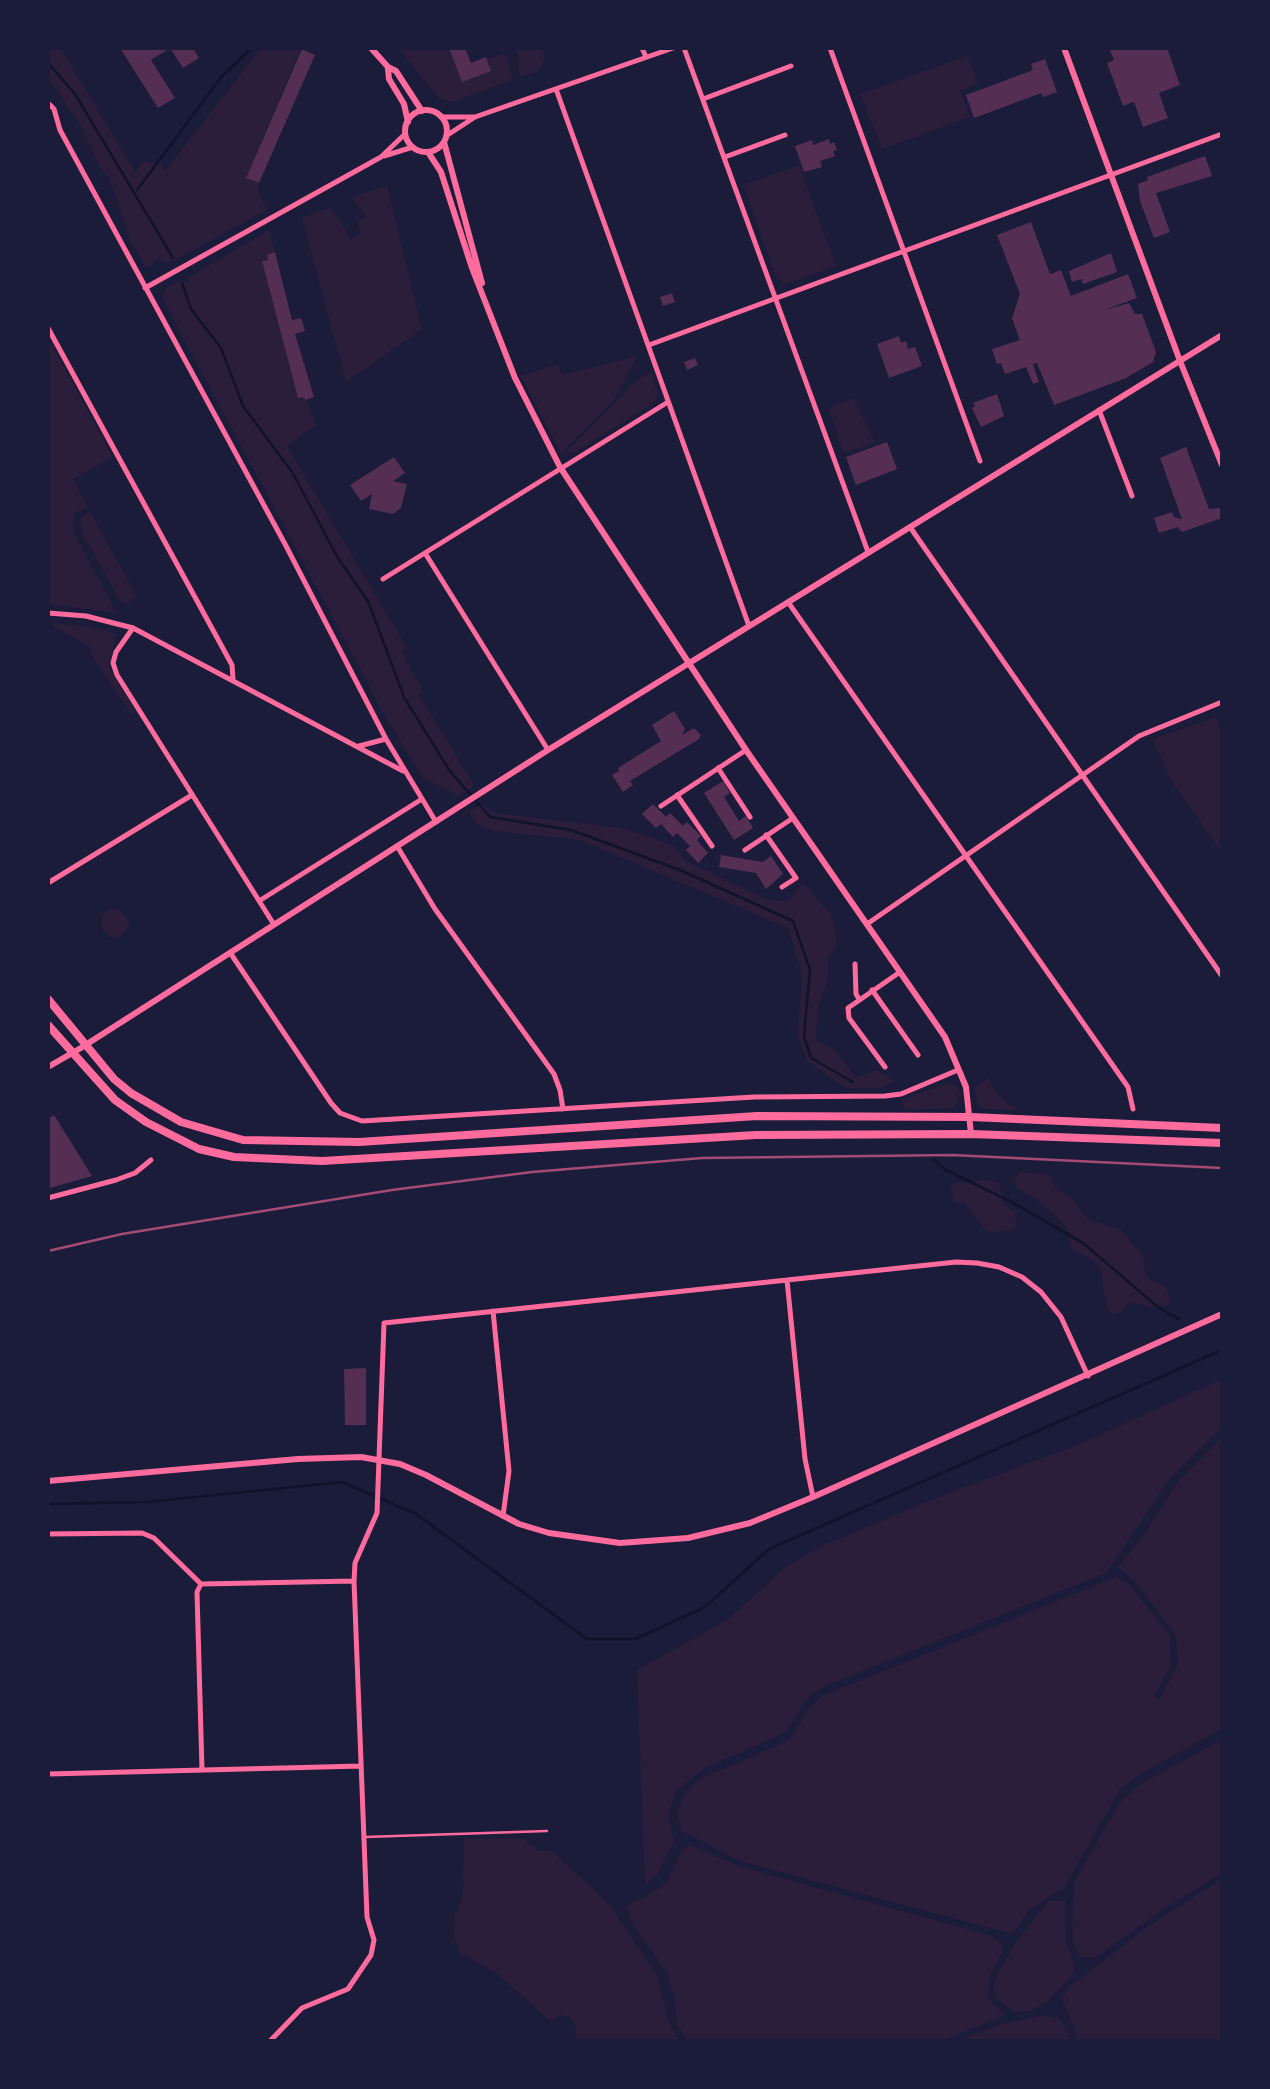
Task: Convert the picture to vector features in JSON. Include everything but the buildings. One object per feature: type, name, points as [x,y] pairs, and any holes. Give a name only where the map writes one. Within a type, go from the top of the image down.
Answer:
[{"type":"main road","points":[[48,999],[114,1078],[132,1093],[163,1114],[199,1129],[243,1140],[358,1142],[757,1116],[971,1117],[1222,1128]]},
{"type":"main road","points":[[48,1025],[115,1100],[146,1122],[199,1149],[234,1157],[360,1160],[756,1135],[972,1134],[1222,1143]]},
{"type":"main road","points":[[358,1142],[360,1160]]},
{"type":"street","points":[[371,48],[388,68],[396,71],[422,111],[441,117],[475,117]]},
{"type":"street","points":[[642,48],[646,57]]},
{"type":"street","points":[[428,152],[475,117],[672,48]]},
{"type":"street","points":[[684,48],[868,552]]},
{"type":"street","points":[[830,48],[980,461]]},
{"type":"street","points":[[1064,48],[1222,465]]},
{"type":"street","points":[[703,99],[792,66]]},
{"type":"street","points":[[381,157],[405,134],[408,122],[388,68]]},
{"type":"street","points":[[556,89],[750,626]]},
{"type":"street","points":[[50,106],[286,544],[386,739],[436,822]]},
{"type":"street","points":[[408,122],[422,111]]},
{"type":"street","points":[[441,117],[488,308]]},
{"type":"street","points":[[405,134],[413,148]]},
{"type":"street","points":[[649,345],[1222,134]]},
{"type":"street","points":[[725,157],[785,135]]},
{"type":"street","points":[[145,288],[381,157],[413,148],[428,152],[441,172],[522,393],[560,466],[746,750],[945,1037],[961,1069],[972,1134]]},
{"type":"street","points":[[48,328],[232,665],[233,680]]},
{"type":"street","points":[[48,1068],[548,750],[1222,336]]},
{"type":"street","points":[[382,578],[668,402]]},
{"type":"street","points":[[1099,409],[1132,496]]},
{"type":"street","points":[[909,526],[1222,976]]},
{"type":"street","points":[[425,553],[548,750]]},
{"type":"street","points":[[788,602],[1128,1087],[1133,1109]]},
{"type":"street","points":[[48,613],[86,616],[132,628],[406,772]]},
{"type":"street","points":[[132,628],[116,652],[113,663],[117,674],[273,923]]},
{"type":"street","points":[[867,924],[1152,728],[1222,702]]},
{"type":"street","points":[[356,746],[386,739]]},
{"type":"street","points":[[661,806],[746,750]]},
{"type":"street","points":[[718,768],[750,817]]},
{"type":"street","points":[[48,883],[192,795]]},
{"type":"street","points":[[678,795],[712,846]]},
{"type":"street","points":[[259,901],[422,799]]},
{"type":"street","points":[[745,850],[793,818]]},
{"type":"street","points":[[766,835],[796,878],[782,887]]},
{"type":"street","points":[[396,846],[435,909],[554,1074],[562,1110]]},
{"type":"street","points":[[229,951],[331,1103],[351,1119],[370,1122],[754,1097],[885,1096],[912,1090],[961,1069]]},
{"type":"street","points":[[855,964],[859,999]]},
{"type":"street","points":[[885,1067],[849,1018],[848,1008],[900,972]]},
{"type":"street","points":[[872,990],[918,1055]]},
{"type":"street","points":[[48,1198],[116,1180],[151,1160]]},
{"type":"street","points":[[270,2042],[302,2008],[352,1984],[371,1955],[374,1940],[366,1917],[354,1580],[355,1563],[377,1513],[384,1323],[956,1262],[999,1267],[1042,1292],[1062,1316],[1088,1376]]},
{"type":"street","points":[[787,1280],[804,1459],[813,1497]]},
{"type":"street","points":[[493,1311],[509,1471],[503,1516]]},
{"type":"street","points":[[48,1481],[298,1459],[361,1458],[426,1474],[503,1516],[549,1533],[588,1540],[651,1542],[708,1535],[750,1523],[813,1497],[1222,1314]]},
{"type":"street","points":[[48,1534],[142,1532],[156,1540],[201,1584],[354,1580]]},
{"type":"street","points":[[201,1584],[197,1592],[202,1770]]},
{"type":"street","points":[[48,1774],[361,1766]]},
{"type":"lane","points":[[364,1837],[547,1830]]},
{"type":"shaded area","points":[[48,48],[61,48],[135,172],[144,161],[161,165],[165,171],[261,48],[301,48],[246,177],[259,183],[267,210],[179,258],[168,263],[155,260],[151,266],[145,266],[130,239],[110,180],[99,166],[81,126],[48,77]]},
{"type":"shaded area","points":[[398,48],[449,48],[462,81],[491,71],[487,60],[502,54],[507,56],[513,80],[452,102],[439,98]]},
{"type":"shaded area","points":[[517,48],[542,48],[545,56],[538,71],[520,77]]},
{"type":"shaded area","points":[[967,56],[978,84],[960,90],[970,117],[882,149],[860,94]]},
{"type":"shaded area","points":[[799,165],[836,266],[786,284],[776,277],[743,185]]},
{"type":"shaded area","points":[[387,186],[422,329],[346,382],[302,218],[331,207],[351,239],[361,233],[358,222],[366,217],[352,196]]},
{"type":"shaded area","points":[[269,230],[275,252],[262,262],[298,397],[304,397],[317,425],[287,446],[407,648],[402,652],[423,692],[419,695],[473,783],[459,796],[423,778],[388,721],[162,298],[167,288],[178,281],[189,282],[188,278]]},
{"type":"shaded area","points":[[48,338],[113,457],[73,479],[87,507],[75,513],[73,519],[74,532],[116,613],[48,604]]},
{"type":"shaded area","points":[[638,356],[614,400],[561,453],[521,376],[558,364],[562,375]]},
{"type":"shaded area","points":[[651,372],[658,394],[655,402],[576,452],[563,455],[635,382]]},
{"type":"shaded area","points":[[854,398],[875,443],[844,453],[828,408]]},
{"type":"shaded area","points":[[90,511],[137,597],[127,603],[121,602],[83,535],[80,519]]},
{"type":"shaded area","points":[[53,623],[89,626],[116,634],[109,668],[134,710],[133,716],[92,656],[91,648]]},
{"type":"shaded area","points":[[1216,717],[1222,735],[1222,852],[1170,779],[1153,739]]},
{"type":"shaded area","points":[[481,804],[494,813],[621,828],[657,839],[674,846],[686,861],[768,900],[788,901],[803,883],[830,913],[836,931],[836,946],[828,959],[828,981],[818,1006],[816,1040],[835,1051],[856,1077],[877,1070],[895,1081],[882,1088],[846,1088],[807,1061],[798,1036],[802,974],[788,928],[580,840],[494,831],[476,824],[469,812]]},
{"type":"shaded area","points":[[111,909],[120,910],[129,920],[128,929],[119,938],[109,937],[101,927],[103,914]]},
{"type":"shaded area","points":[[988,1078],[996,1092],[1016,1110],[983,1109],[978,1105],[974,1087]]},
{"type":"shaded area","points":[[948,1083],[961,1094],[954,1108],[905,1110],[902,1099]]},
{"type":"shaded area","points":[[1020,1172],[1050,1175],[1056,1189],[1070,1196],[1088,1220],[1120,1229],[1143,1255],[1146,1277],[1166,1287],[1171,1301],[1152,1307],[1130,1302],[1122,1312],[1112,1314],[1107,1309],[1101,1270],[1092,1260],[1071,1249],[1069,1232],[1063,1223],[1018,1189],[1014,1182]]},
{"type":"shaded area","points":[[954,1183],[999,1183],[1004,1205],[1015,1212],[1013,1230],[988,1233],[964,1203],[953,1202]]},
{"type":"shaded area","points":[[1222,1379],[1222,1428],[1169,1480],[1106,1573],[809,1696],[787,1730],[705,1768],[677,1790],[668,1815],[674,1842],[658,1873],[645,1885],[637,1670],[727,1620],[785,1568],[817,1548],[1082,1443]]},
{"type":"shaded area","points":[[1222,1437],[1222,1729],[1120,1789],[1064,1888],[1030,1909],[1012,1934],[739,1861],[682,1831],[677,1815],[684,1795],[697,1780],[791,1737],[822,1696],[1116,1577],[1129,1584],[1170,1636],[1171,1667],[1154,1696],[1159,1700],[1178,1664],[1176,1636],[1136,1582],[1118,1567],[1177,1483]]},
{"type":"shaded area","points":[[1222,1740],[1222,1873],[1097,1957],[1080,1957],[1072,1937],[1074,1882],[1121,1801],[1140,1784]]},
{"type":"shaded area","points":[[464,1838],[524,1839],[539,1851],[552,1851],[609,1904],[657,1975],[671,2028],[680,2041],[576,2041],[571,2017],[560,2015],[550,2021],[496,1973],[461,1956],[454,1937],[455,1914],[463,1896]]},
{"type":"shaded area","points":[[690,1845],[738,1866],[992,1936],[1001,1943],[1003,1951],[990,1975],[988,1994],[1006,2015],[941,2041],[689,2041],[677,2025],[667,1973],[625,1907],[665,1885],[683,1849]]},
{"type":"shaded area","points":[[1222,1879],[1222,2041],[1079,2041],[1062,1999],[1068,1988],[1147,1927]]},
{"type":"shaded area","points":[[1049,1901],[1065,1901],[1066,1940],[1075,1968],[1071,1978],[1048,2001],[1030,2011],[1014,2012],[997,1999],[995,1979],[1016,1942]]},
{"type":"shaded area","points":[[1044,2015],[1060,2019],[1072,2041],[956,2041],[1002,2024]]},
{"type":"waterway","points":[[137,190],[222,76],[252,48]]},
{"type":"waterway","points":[[48,63],[75,94],[173,258]]},
{"type":"waterway","points":[[182,283],[191,309],[221,348],[243,406],[292,472],[338,558],[368,601],[404,697],[449,770],[490,817],[571,830],[680,870],[793,921],[810,970],[804,1036],[811,1058],[853,1082]]},
{"type":"waterway","points":[[934,1160],[1083,1243],[1159,1308],[1179,1319]]},
{"type":"waterway","points":[[48,1504],[147,1502],[342,1482],[416,1514],[587,1639],[635,1639],[705,1607],[769,1549],[1222,1350]]},
{"type":"railway","points":[[48,1251],[122,1234],[392,1190],[532,1172],[702,1158],[952,1155],[1222,1168]]}]
